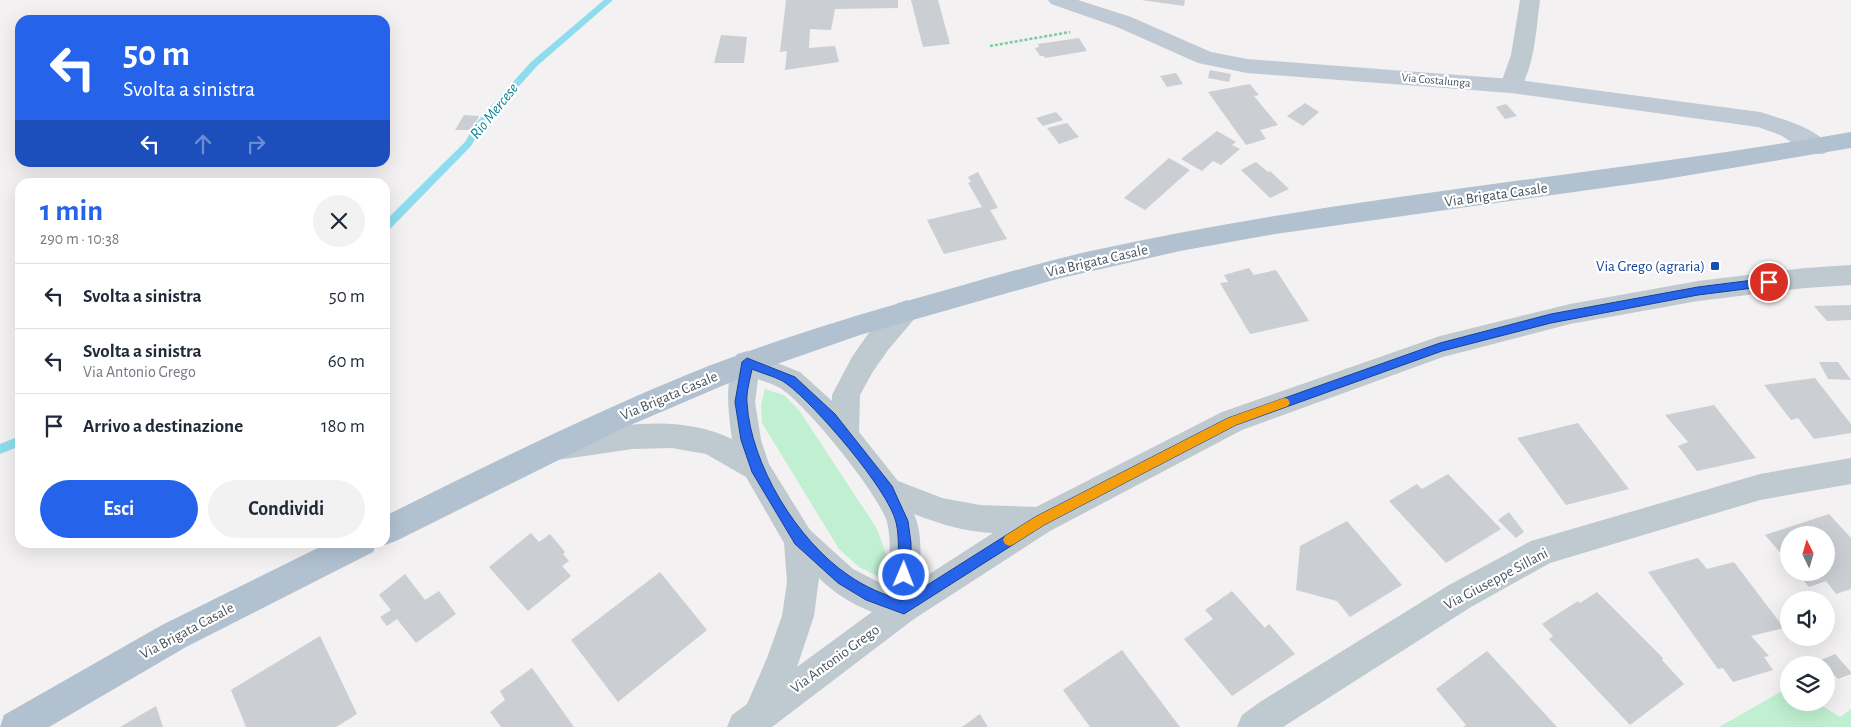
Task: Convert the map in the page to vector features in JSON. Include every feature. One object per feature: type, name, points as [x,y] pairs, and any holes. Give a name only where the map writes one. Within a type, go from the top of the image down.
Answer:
[{"type":"main road","name":"Via Brigata Casale","points":[[390,529],[549,450],[747,362],[907,310],[1084,262],[1248,228],[1514,192],[1818,147],[1851,140]]},
{"type":"main road","name":"Via Brigata Casale","points":[[16,727],[174,636],[350,548]]},
{"type":"street","name":"Via Costalunga","points":[[1058,0],[1124,22],[1206,58],[1247,66],[1511,86],[1760,120],[1787,129],[1818,147]]},
{"type":"street","points":[[1511,86],[1522,55],[1530,0]]},
{"type":"street","name":"Via Antonio Grego","points":[[752,721],[904,608],[1039,521],[1232,421],[1440,347],[1570,314],[1689,292],[1851,274]]},
{"type":"street","points":[[844,435],[846,395],[873,350],[907,310]]},
{"type":"street","points":[[747,362],[790,380],[830,418],[844,435],[887,490],[902,521],[905,543],[904,608],[871,596],[842,579],[799,540],[756,468],[747,440],[741,402],[747,362]]},
{"type":"street","points":[[549,450],[624,437],[678,435],[711,442],[756,468]]},
{"type":"street","name":"Via Giuseppe Sillani","points":[[1254,727],[1460,596],[1542,551],[1760,487],[1851,471]]},
{"type":"street","points":[[887,490],[941,511],[980,519],[1039,521]]},
{"type":"street","points":[[752,721],[787,650],[800,610],[804,581],[799,540]]},
{"type":"path","points":[[990,46],[1124,22]]},
{"type":"green space","points":[[765,389],[784,395],[799,410],[877,529],[886,554],[886,580],[859,567],[839,549],[762,423],[761,405]]},
{"type":"green space","points":[[1780,692],[1780,711],[1831,711],[1840,717],[1851,709],[1851,727],[1719,727]]},
{"type":"building","points":[[786,0],[898,0],[898,8],[835,9],[831,30],[810,29],[809,48],[835,46],[839,62],[785,70],[787,51],[780,52]]},
{"type":"building","points":[[911,0],[938,0],[950,44],[923,47]]},
{"type":"building","points":[[1141,0],[1185,0],[1184,6]]},
{"type":"building","points":[[721,35],[747,37],[744,63],[714,63]]},
{"type":"building","points":[[1079,38],[1087,51],[1045,58],[1040,56],[1035,48],[1039,47],[1038,44]]},
{"type":"building","points":[[1210,70],[1231,74],[1229,82],[1208,78]]},
{"type":"building","points":[[1176,73],[1183,84],[1167,87],[1160,76]]},
{"type":"building","points":[[1250,84],[1259,95],[1254,96],[1278,125],[1260,130],[1266,139],[1246,145],[1208,92]]},
{"type":"building","points":[[1305,103],[1319,112],[1303,126],[1287,116]]},
{"type":"building","points":[[1506,104],[1517,116],[1505,119],[1496,107]]},
{"type":"building","points":[[1056,112],[1063,120],[1043,126],[1036,118]]},
{"type":"building","points":[[464,115],[479,116],[472,130],[455,130]]},
{"type":"building","points":[[1067,123],[1079,137],[1059,144],[1047,128]]},
{"type":"building","points":[[1217,131],[1236,142],[1232,145],[1240,149],[1221,165],[1213,161],[1202,171],[1181,159]]},
{"type":"building","points":[[1169,158],[1190,170],[1145,210],[1124,198]]},
{"type":"building","points":[[1256,162],[1268,172],[1270,171],[1289,189],[1270,198],[1241,170]]},
{"type":"building","points":[[978,172],[998,208],[990,210],[1007,239],[944,254],[927,220],[982,207],[968,183],[971,182],[968,177]]},
{"type":"building","points":[[1249,268],[1254,275],[1276,270],[1309,321],[1250,334],[1220,283],[1228,282],[1224,275]]},
{"type":"building","points":[[1851,305],[1851,320],[1827,321],[1814,306]]},
{"type":"building","points":[[1819,362],[1838,362],[1851,380],[1828,379]]},
{"type":"building","points":[[1815,378],[1851,424],[1851,433],[1814,439],[1798,418],[1791,420],[1764,385]]},
{"type":"building","points":[[1714,405],[1756,458],[1697,471],[1678,446],[1688,442],[1665,415]]},
{"type":"building","points":[[1578,423],[1629,489],[1566,505],[1517,438]]},
{"type":"building","points":[[1448,474],[1501,529],[1446,563],[1389,501],[1417,484],[1422,489]]},
{"type":"building","points":[[1509,512],[1524,532],[1516,538],[1498,520]]},
{"type":"building","points":[[1829,514],[1851,538],[1851,589],[1836,594],[1826,581],[1835,581],[1835,526],[1792,526]]},
{"type":"building","points":[[1347,521],[1402,585],[1350,617],[1337,601],[1296,590],[1300,546]]},
{"type":"building","points":[[1780,530],[1780,552],[1765,535]]},
{"type":"building","points":[[531,533],[539,542],[550,534],[565,552],[563,554],[569,561],[562,566],[571,576],[528,611],[489,567]]},
{"type":"building","points":[[1698,558],[1707,569],[1734,562],[1780,623],[1780,629],[1751,636],[1769,656],[1764,657],[1773,670],[1733,682],[1723,668],[1718,669],[1648,572]]},
{"type":"building","points":[[660,572],[707,630],[618,702],[571,640]]},
{"type":"building","points":[[405,574],[425,600],[439,591],[456,614],[416,643],[397,619],[387,626],[380,617],[391,610],[379,595]]},
{"type":"building","points":[[1804,581],[1826,581],[1809,587]]},
{"type":"building","points":[[1232,591],[1265,628],[1269,624],[1295,654],[1232,696],[1184,639],[1213,619],[1205,610]]},
{"type":"building","points":[[1597,592],[1663,658],[1662,660],[1684,684],[1630,725],[1549,639],[1553,636],[1542,624],[1578,601],[1580,603]]},
{"type":"building","points":[[320,636],[357,714],[336,727],[246,727],[231,690]]},
{"type":"building","points":[[1122,650],[1180,727],[1090,727],[1063,690]]},
{"type":"building","points":[[1487,651],[1557,727],[1463,727],[1466,725],[1436,689]]},
{"type":"building","points":[[1835,654],[1851,674],[1838,679],[1835,676],[1835,656],[1830,656]]},
{"type":"building","points":[[532,668],[574,727],[501,727],[490,712],[505,700],[500,691]]},
{"type":"building","points":[[156,706],[163,727],[120,727]]},
{"type":"building","points":[[980,714],[988,727],[962,727]]},
{"type":"waterway","name":"Rio Mercese","points":[[390,222],[468,144],[480,124],[534,64],[609,0]]},
{"type":"waterway","name":"Rio Mercese","points":[[0,449],[15,443]]},
{"type":"slow traffic","points":[[1010,540],[1039,521],[1232,421],[1284,403]]},
{"type":"place","name":"Via Grego (agraria)","points":[[1715,266]]},
{"type":"route","points":[[904,575],[905,543],[902,521],[887,490],[830,418],[790,380],[747,362],[741,402],[747,440],[756,468],[799,540],[842,579],[871,596],[904,608],[1039,521],[1232,421],[1440,347],[1551,318],[1698,291],[1769,282]]}]
